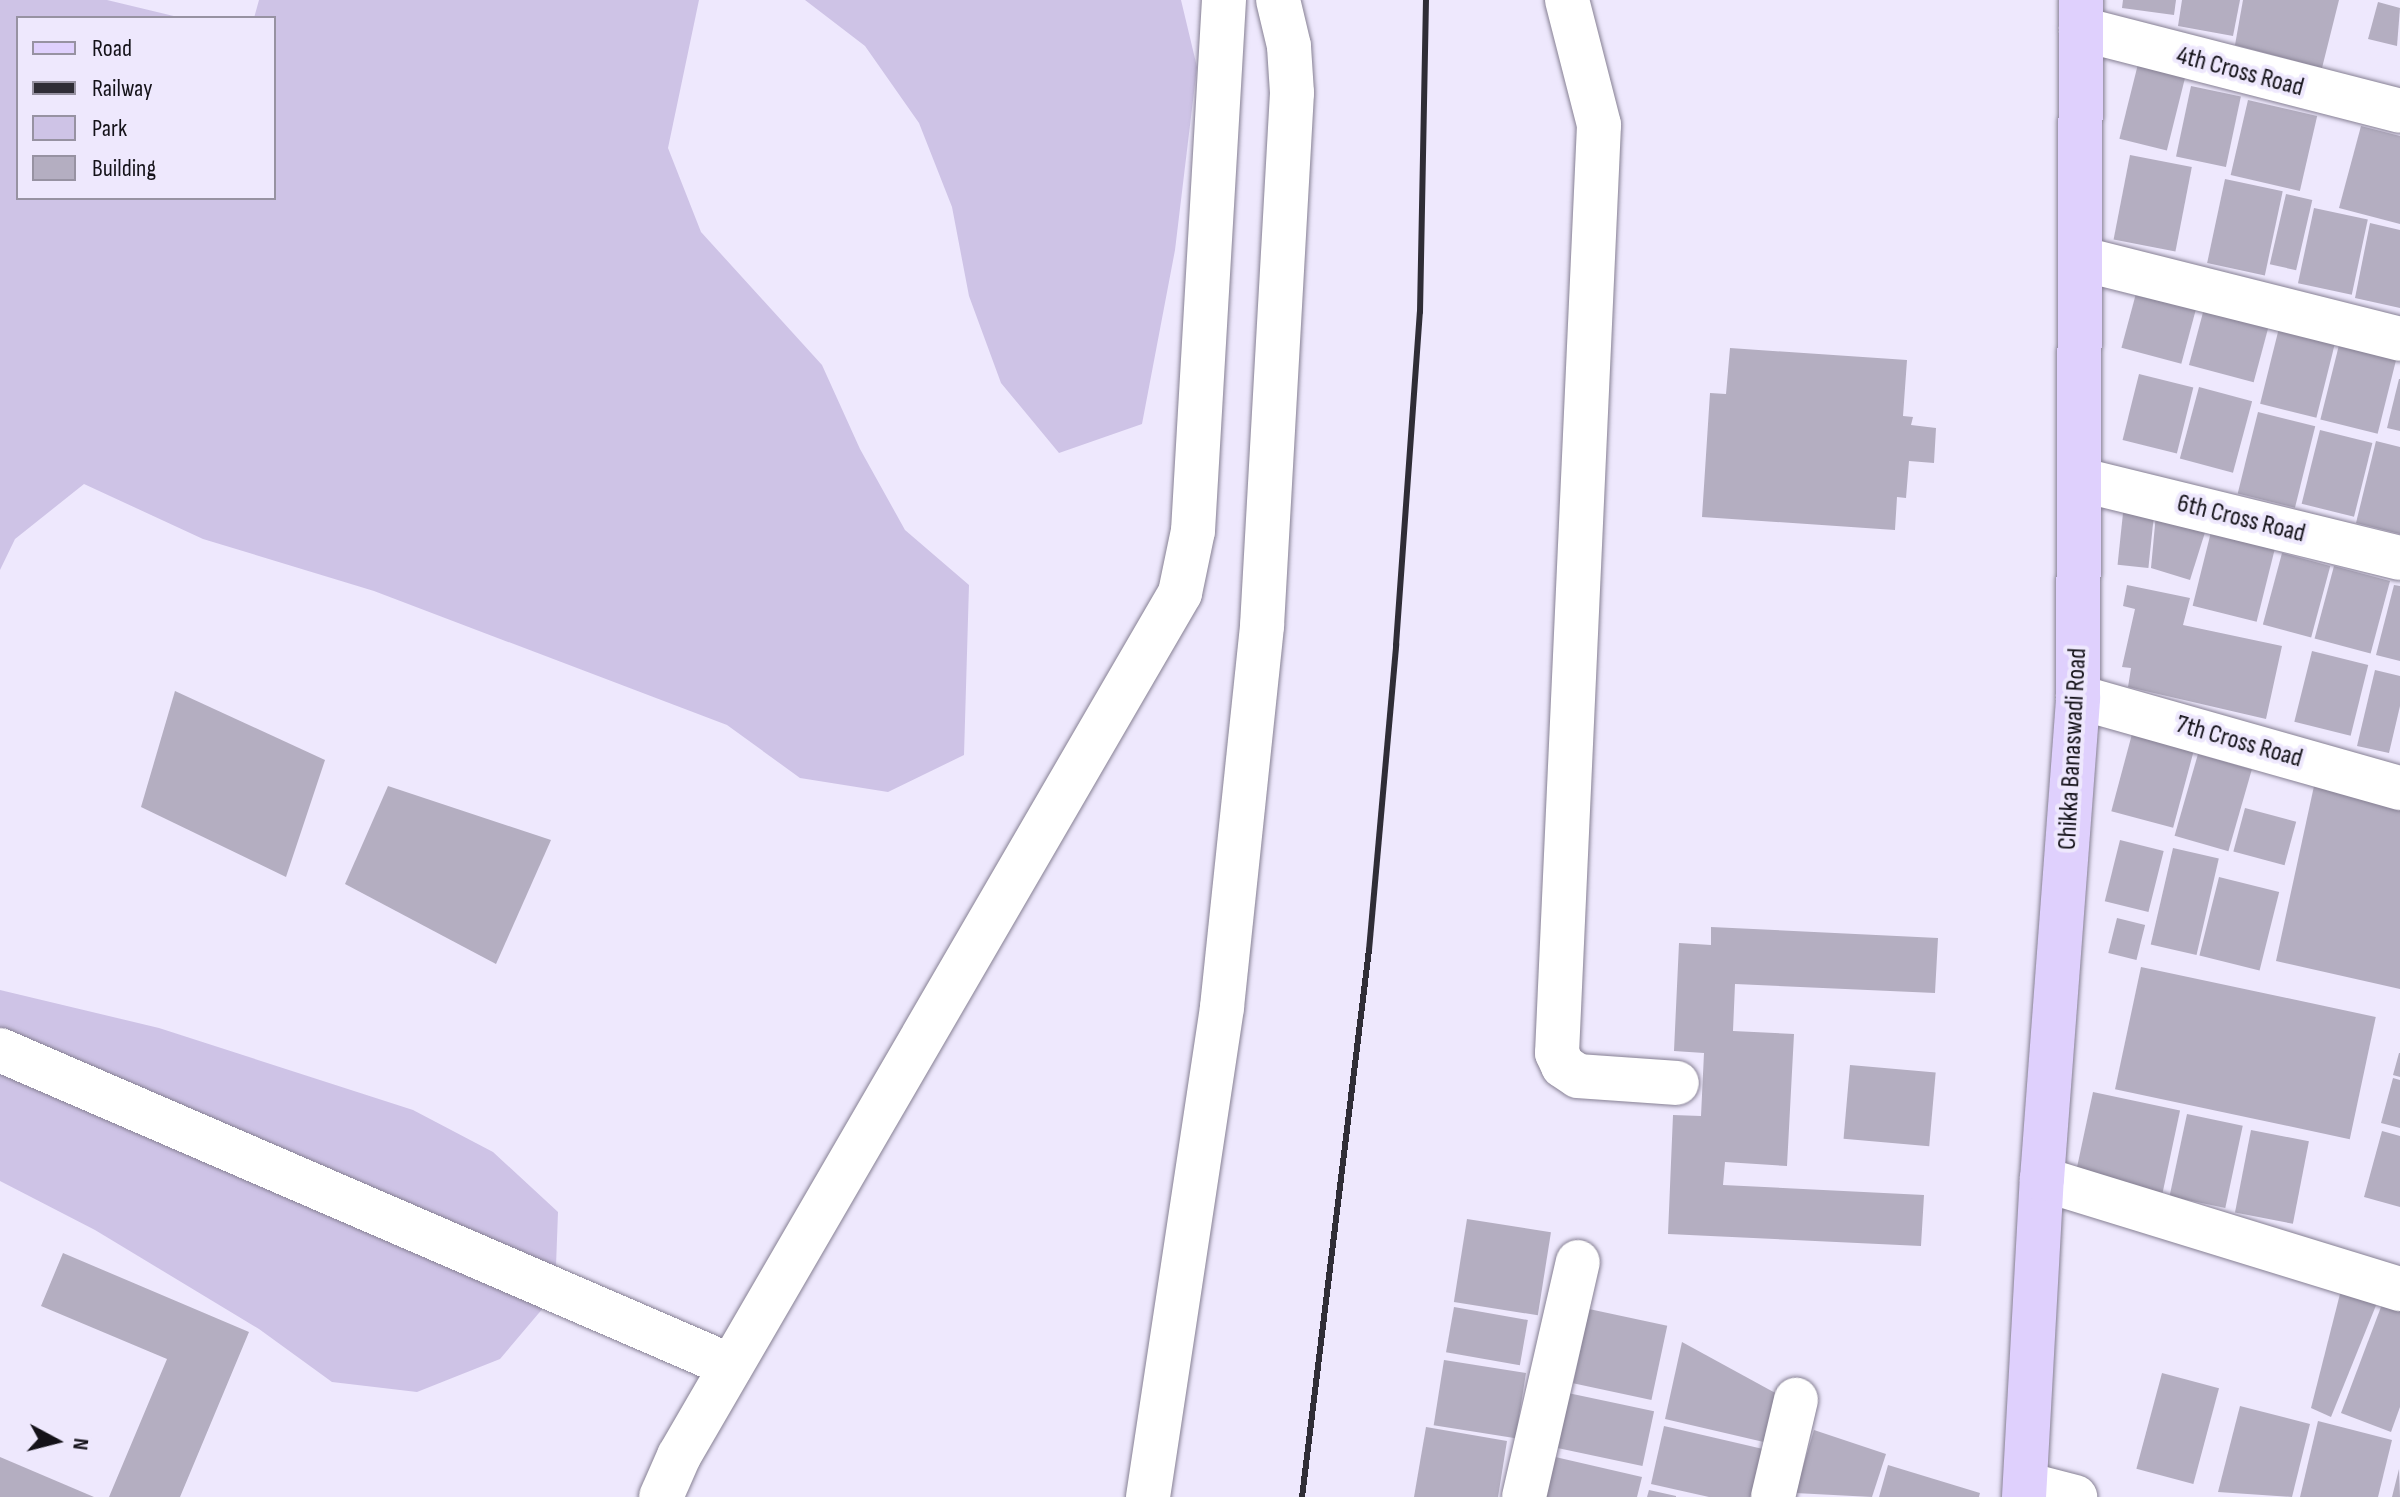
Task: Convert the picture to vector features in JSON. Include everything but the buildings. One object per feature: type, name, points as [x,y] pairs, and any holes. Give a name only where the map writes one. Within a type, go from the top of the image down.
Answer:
[{"type":"main road","name":"Chikka Banaswadi Road","points":[[2024,1490],[2042,1179],[2078,697],[2082,480],[2081,14]]},
{"type":"street","points":[[661,1497],[731,1366],[1180,593],[1193,531],[1224,0]]},
{"type":"street","points":[[1148,1497],[1222,1007],[1262,626],[1292,93],[1289,46],[1278,0]]},
{"type":"street","points":[[1567,0],[1599,125],[1557,1053],[1563,1066],[1578,1076],[1677,1083]]},
{"type":"street","name":"4th Cross Road","points":[[2081,14],[2400,111]]},
{"type":"street","points":[[2082,259],[2400,339]]},
{"type":"street","name":"6th Cross Road","points":[[2082,480],[2400,558]]},
{"type":"street","name":"7th Cross Road","points":[[2078,697],[2400,788]]},
{"type":"street","points":[[0,1050],[731,1366]]},
{"type":"street","points":[[2042,1179],[2400,1289]]},
{"type":"street","points":[[1524,1497],[1578,1262]]},
{"type":"street","points":[[1773,1497],[1796,1400]]},
{"type":"street","points":[[2024,1490],[2075,1497]]},
{"type":"green space","points":[[0,0],[107,0],[174,16],[16,16],[16,200],[276,200],[276,16],[255,16],[259,0],[699,0],[668,148],[701,232],[822,365],[860,449],[905,530],[969,585],[964,755],[888,792],[800,778],[727,725],[374,591],[203,539],[84,484],[15,539],[0,570]]},
{"type":"green space","points":[[805,0],[1181,0],[1197,67],[1175,250],[1142,424],[1059,453],[1001,383],[969,296],[952,207],[919,123],[865,46]]},
{"type":"green space","points":[[0,990],[159,1028],[413,1110],[493,1152],[558,1212],[555,1294],[500,1359],[417,1392],[332,1382],[259,1329],[95,1230],[0,1181]]},
{"type":"railway","points":[[1302,1497],[1369,950],[1396,645],[1420,312],[1426,0]]}]
